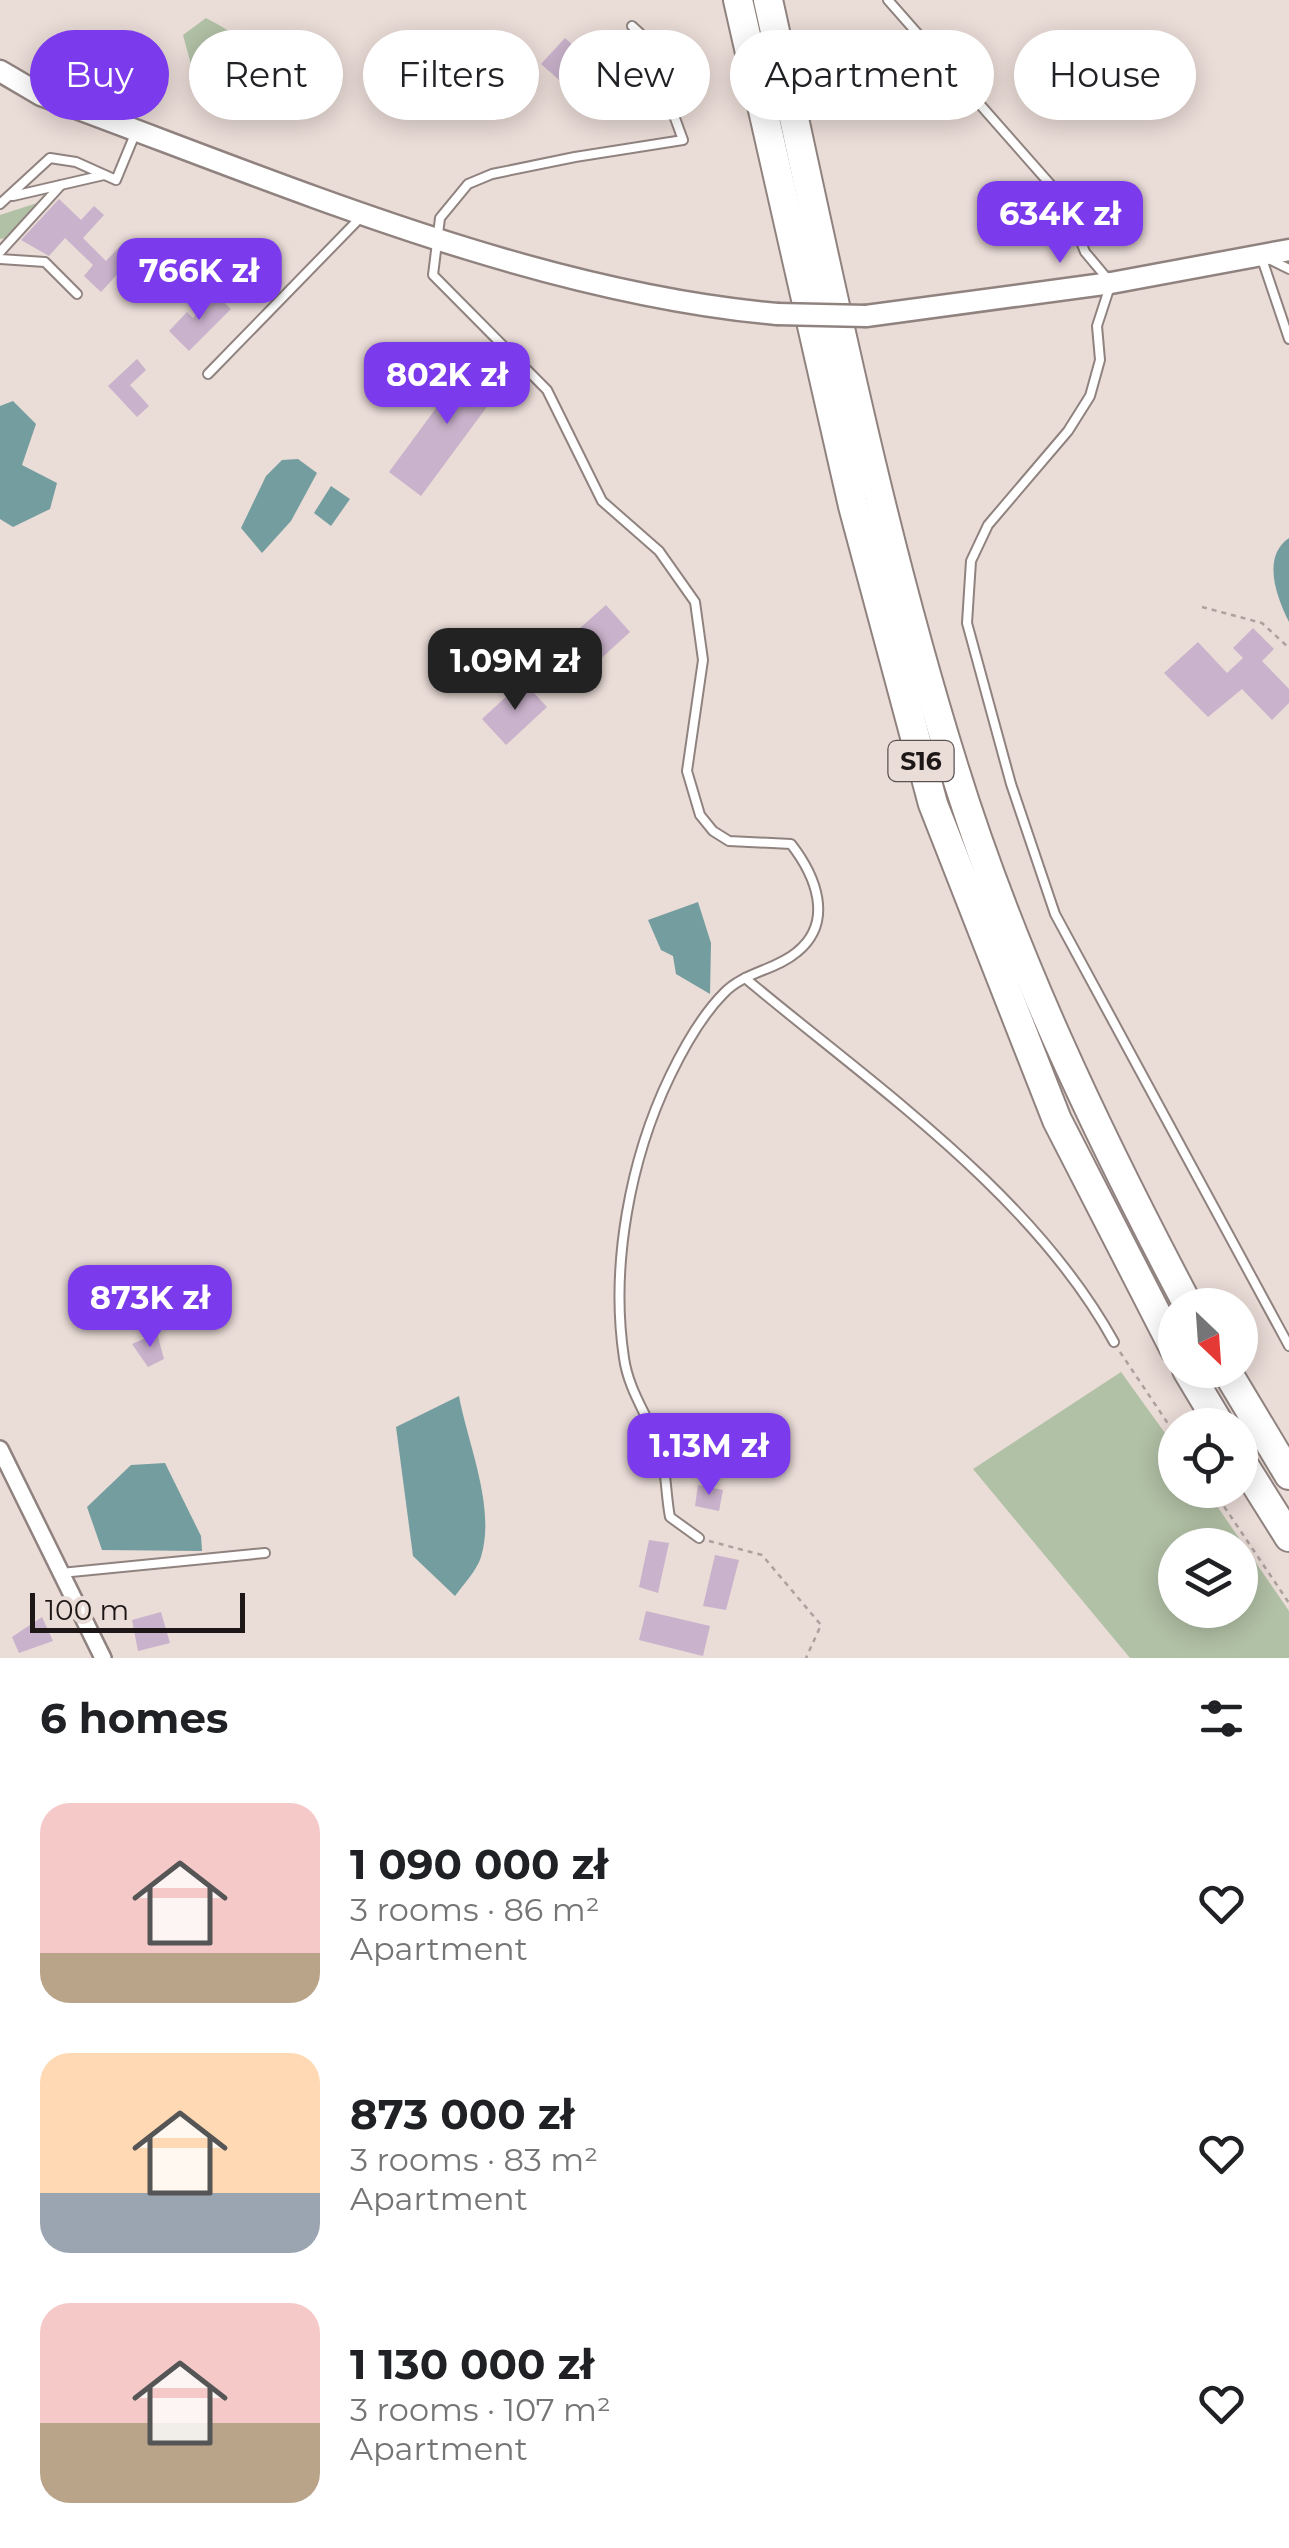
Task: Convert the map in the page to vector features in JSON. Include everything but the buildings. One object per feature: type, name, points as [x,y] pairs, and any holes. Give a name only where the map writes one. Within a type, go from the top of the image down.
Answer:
[{"type":"highway","name":"S16","points":[[738,0],[848,489],[933,804],[1056,1120],[1158,1317]]},
{"type":"highway","name":"S16","points":[[768,0],[880,484],[953,766],[1088,1113],[1179,1288]]},
{"type":"highway","points":[[1237,1388],[1289,1475]]},
{"type":"highway","points":[[1258,1488],[1289,1537]]},
{"type":"street","points":[[0,71],[42,95],[434,236],[596,284],[689,304],[777,314],[866,316],[1111,283],[1289,250]]},
{"type":"street","points":[[0,1450],[7,1482],[61,1573],[97,1656]]},
{"type":"lane","points":[[888,0],[1065,201],[1085,252],[1111,283],[1098,326],[1100,360],[1090,396],[1068,431],[988,525],[971,561],[967,623],[1011,784],[1055,914],[1289,1346]]},
{"type":"lane","points":[[632,26],[658,49],[662,80],[683,140],[632,146],[492,174],[468,184],[449,203],[434,236],[434,275],[522,360],[547,390],[602,501],[659,551],[695,602],[703,660],[687,771],[700,815],[713,831],[729,841],[791,844],[810,870],[820,900],[813,933],[797,953],[745,978],[724,993],[676,1062],[649,1120],[631,1196],[621,1275],[624,1358],[636,1402],[662,1452],[670,1518],[700,1538]]},
{"type":"lane","points":[[0,204],[50,158],[76,162],[116,180],[136,130]]},
{"type":"lane","points":[[8,197],[104,175]]},
{"type":"lane","points":[[0,255],[62,184]]},
{"type":"lane","points":[[208,374],[366,212]]},
{"type":"lane","points":[[1260,254],[1289,269]]},
{"type":"lane","points":[[1260,254],[1289,338]]},
{"type":"lane","points":[[0,255],[46,262],[77,294]]},
{"type":"lane","points":[[745,978],[1003,1196],[1088,1295],[1114,1342]]},
{"type":"lane","points":[[61,1573],[265,1553]]},
{"type":"path","points":[[1202,607],[1262,623],[1289,648]]},
{"type":"path","points":[[1114,1342],[1158,1408]]},
{"type":"path","points":[[1224,1508],[1289,1603]]},
{"type":"path","points":[[700,1538],[762,1555],[821,1625],[806,1658]]},
{"type":"green space","points":[[206,18],[227,30],[190,30]]},
{"type":"green space","points":[[189,31],[189,57],[183,35]]},
{"type":"green space","points":[[37,203],[6,238],[0,239],[0,215]]},
{"type":"green space","points":[[1121,1372],[1158,1423],[1158,1508],[1218,1508],[1232,1528],[1158,1528],[1158,1628],[1258,1628],[1258,1566],[1289,1611],[1289,1658],[1130,1658],[973,1469]]},
{"type":"water","points":[[13,401],[36,424],[22,465],[57,483],[50,509],[13,527],[0,519],[0,406]]},
{"type":"water","points":[[298,459],[317,473],[291,521],[262,553],[241,528],[266,476],[282,460]]},
{"type":"water","points":[[331,486],[350,499],[331,526],[314,513]]},
{"type":"water","points":[[1289,538],[1289,622],[1276,590],[1274,567],[1280,546]]},
{"type":"water","points":[[698,902],[711,943],[710,994],[676,974],[673,956],[661,950],[648,920]]},
{"type":"water","points":[[459,1396],[483,1497],[485,1538],[481,1557],[455,1596],[413,1556],[396,1427]]},
{"type":"water","points":[[165,1463],[201,1536],[202,1551],[102,1550],[87,1507],[131,1465]]}]
